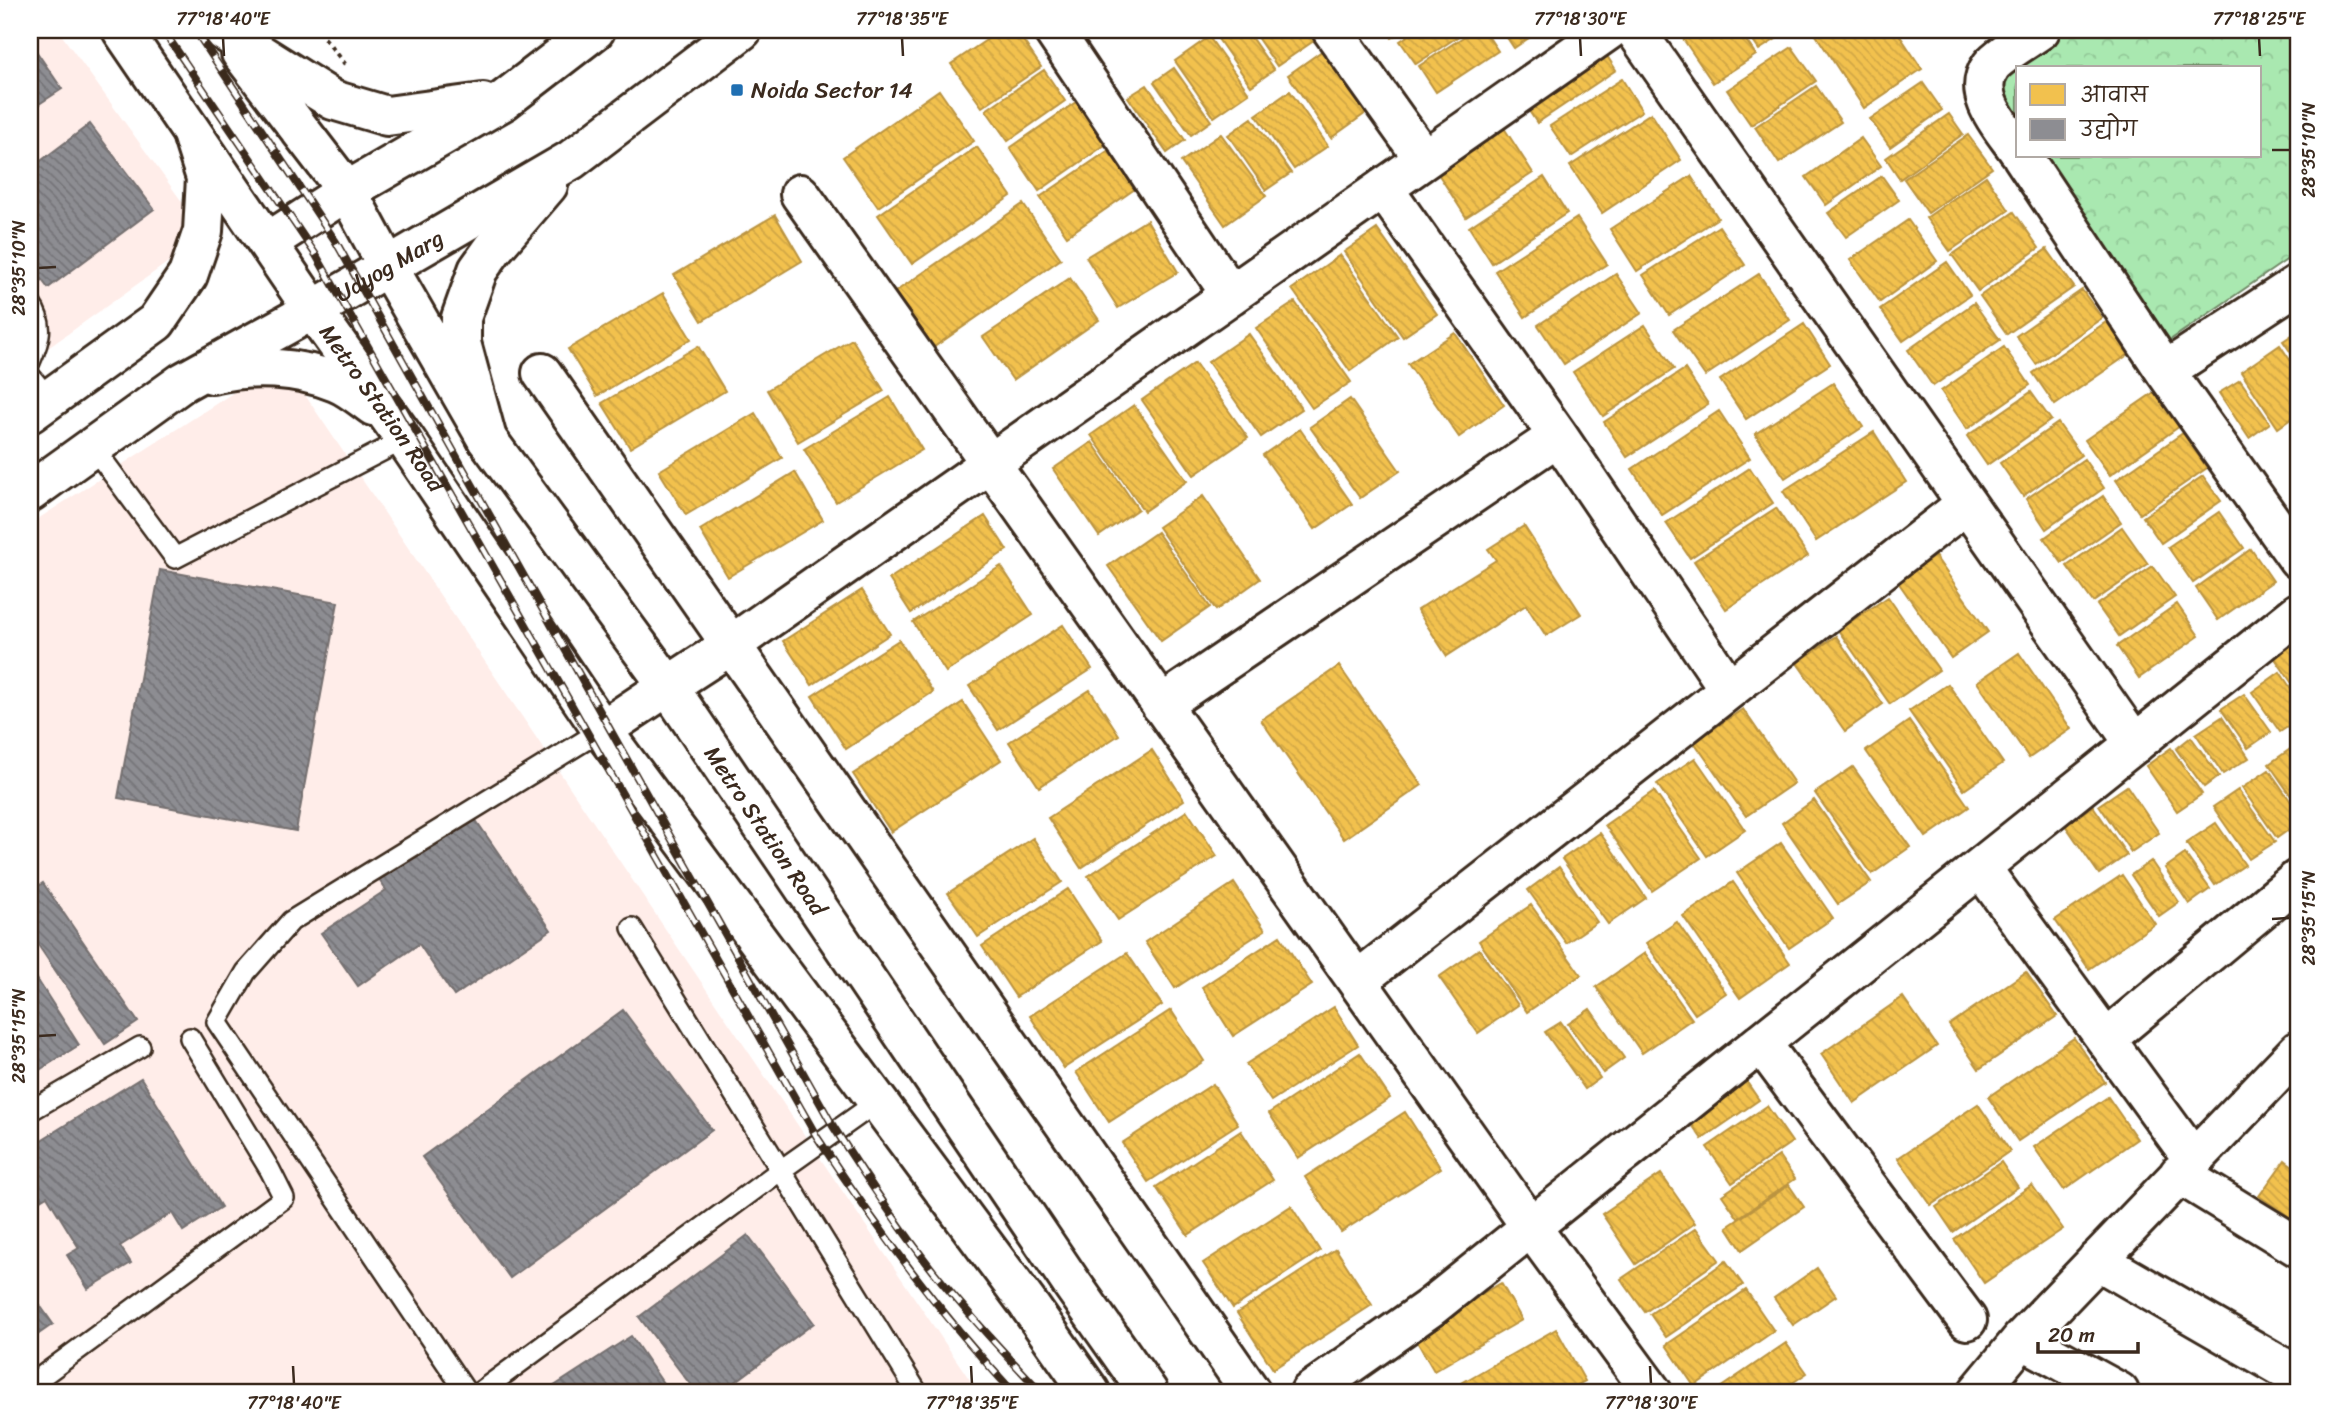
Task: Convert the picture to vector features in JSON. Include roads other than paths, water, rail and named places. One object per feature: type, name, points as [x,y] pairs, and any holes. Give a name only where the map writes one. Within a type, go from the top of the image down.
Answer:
[{"type":"street","name":"Metro Station Road","points":[[122,30],[602,730],[1028,1304],[1090,1392]]},
{"type":"street","points":[[268,242],[346,191],[502,101],[595,30]]},
{"type":"street","name":"Udyog Marg","points":[[30,492],[183,382],[388,267],[570,160],[742,30]]},
{"type":"street","points":[[1053,30],[1231,295]]},
{"type":"street","points":[[1332,30],[1424,159]]},
{"type":"street","points":[[602,730],[731,645],[1609,30]]},
{"type":"street","points":[[1634,30],[2135,744]]},
{"type":"street","points":[[2016,147],[1986,102],[1984,88],[1991,66],[2040,30]]},
{"type":"street","name":"Metro Station Road","points":[[224,31],[346,191],[486,439],[668,685],[1072,1284],[1149,1392]]},
{"type":"street","points":[[224,31],[333,100],[387,116],[502,101]]},
{"type":"street","points":[[36,396],[156,322],[188,275],[203,231],[206,178],[191,131]]},
{"type":"street","points":[[2023,158],[2165,371],[2298,559]]},
{"type":"street","points":[[486,439],[461,343],[461,318],[467,296],[478,270],[493,249],[570,160]]},
{"type":"street","points":[[1383,188],[1558,436],[1729,689]]},
{"type":"street","points":[[800,194],[1531,1227],[1652,1392]]},
{"type":"street","points":[[2165,371],[2298,284]]},
{"type":"street","points":[[183,382],[234,369],[289,369],[338,382],[397,428]]},
{"type":"street","points":[[542,373],[1251,1392]]},
{"type":"street","points":[[1161,705],[1558,436]]},
{"type":"street","points":[[1357,981],[1966,504]]},
{"type":"street","points":[[1310,1392],[1431,1307],[2298,613]]},
{"type":"street","points":[[1981,868],[2106,1039],[2186,1166],[2298,1247]]},
{"type":"street","points":[[2106,1039],[2298,880]]},
{"type":"street","points":[[1761,1043],[1967,1320]]},
{"type":"street","points":[[1978,1392],[2022,1339],[2186,1166],[2290,1073]]},
{"type":"street","points":[[2097,1260],[2298,1376]]},
{"type":"street","points":[[2022,1339],[2119,1392]]},
{"type":"lane","points":[[30,303],[39,318],[40,328],[30,362]]},
{"type":"lane","points":[[93,447],[175,558],[397,428]]},
{"type":"lane","points":[[466,1392],[217,1022],[246,972],[292,921],[602,730]]},
{"type":"lane","points":[[632,928],[917,1392]]},
{"type":"lane","points":[[30,1385],[285,1198],[190,1038]]},
{"type":"lane","points":[[30,1111],[140,1048]]},
{"type":"lane","points":[[480,1392],[877,1102]]},
{"type":"railway","points":[[163,30],[316,255],[817,1137],[909,1269],[1013,1392]]},
{"type":"railway","points":[[195,30],[336,242],[833,1126],[869,1182],[934,1272],[1041,1392]]},
{"type":"place","name":"Noida Sector 14","points":[[737,90]]}]
